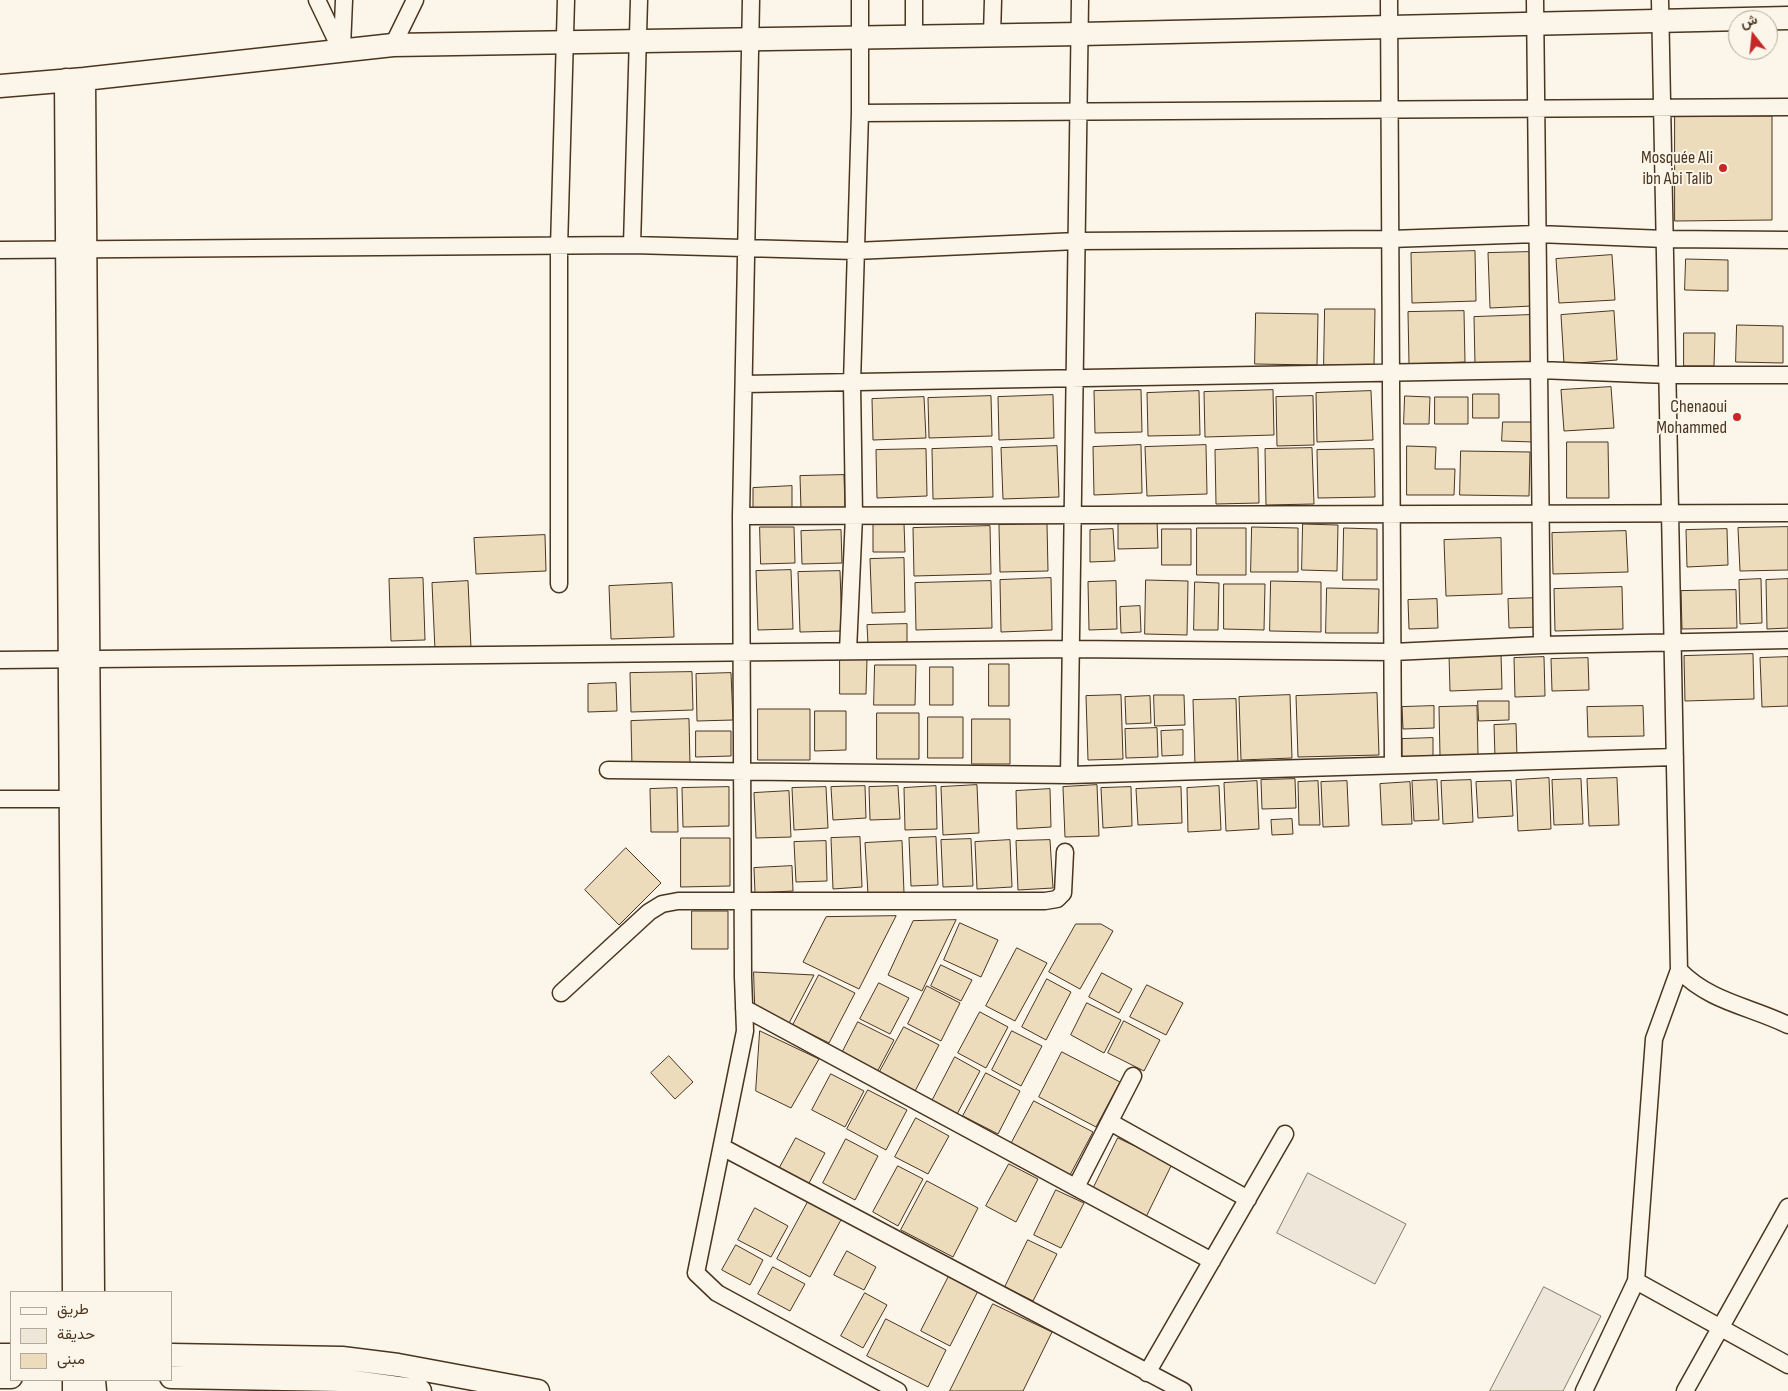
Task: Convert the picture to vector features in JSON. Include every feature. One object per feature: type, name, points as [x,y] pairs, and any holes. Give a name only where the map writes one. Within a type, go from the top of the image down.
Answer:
[{"type":"street","points":[[317,0],[341,50]]},
{"type":"street","points":[[341,50],[344,0]]},
{"type":"street","points":[[393,45],[414,0]]},
{"type":"street","points":[[559,584],[559,248],[566,0]]},
{"type":"street","points":[[632,246],[639,0]]},
{"type":"street","points":[[751,0],[745,248],[740,652],[745,1031],[696,1273],[717,1293],[898,1391]]},
{"type":"street","points":[[848,651],[854,516],[852,382],[860,113],[860,0]]},
{"type":"street","points":[[914,0],[914,36]]},
{"type":"street","points":[[992,35],[993,0]]},
{"type":"street","points":[[1069,775],[1080,111],[1080,0]]},
{"type":"street","points":[[1389,0],[1393,765]]},
{"type":"street","points":[[1535,0],[1542,645]]},
{"type":"street","points":[[1584,1391],[1636,1281],[1654,1039],[1679,970],[1661,10]]},
{"type":"street","points":[[0,86],[75,80],[393,45],[1081,34],[1535,24],[1661,10],[1788,18]]},
{"type":"street","points":[[75,80],[79,659],[93,1291]]},
{"type":"street","points":[[860,113],[1662,106],[1788,107]]},
{"type":"street","points":[[0,250],[559,248],[632,246],[855,251],[1077,241],[1390,239],[1537,234],[1665,239],[1788,240]]},
{"type":"street","points":[[744,384],[1538,370],[1668,375],[1788,374]]},
{"type":"street","points":[[741,516],[1788,513]]},
{"type":"street","points":[[0,660],[1071,649],[1393,652],[1542,645],[1788,640]]},
{"type":"street","points":[[74,1291],[70,800],[79,659]]},
{"type":"street","points":[[608,770],[743,773],[1069,775],[1675,757]]},
{"type":"street","points":[[0,799],[70,800]]},
{"type":"street","points":[[561,993],[649,912],[662,904],[678,901],[743,900],[1045,901],[1057,899],[1063,893],[1065,852]]},
{"type":"street","points":[[1679,970],[1694,985],[1717,998],[1788,1025]]},
{"type":"street","points":[[744,1008],[1212,1261]]},
{"type":"street","points":[[1076,1187],[1133,1076]]},
{"type":"street","points":[[1110,1122],[1248,1198]]},
{"type":"street","points":[[1147,1374],[1285,1134]]},
{"type":"street","points":[[722,1147],[1182,1391]]},
{"type":"street","points":[[1685,1391],[1788,1206]]},
{"type":"street","points":[[1636,1281],[1788,1365]]},
{"type":"street","points":[[172,1354],[342,1358],[398,1365],[538,1391]]},
{"type":"street","points":[[172,1377],[340,1380],[420,1391]]},
{"type":"green space","points":[[1308,1173],[1406,1224],[1375,1284],[1277,1233]]},
{"type":"green space","points":[[1544,1287],[1601,1316],[1563,1391],[1490,1391]]},
{"type":"building","name":"Mosquée Ali ibn Abi Talib","points":[[1675,116],[1772,116],[1772,220],[1675,221]]},
{"type":"building","points":[[1475,251],[1476,301],[1412,303],[1411,253]]},
{"type":"building","points":[[1530,252],[1532,306],[1490,308],[1488,253]]},
{"type":"building","points":[[1612,255],[1615,300],[1559,303],[1556,259]]},
{"type":"building","points":[[1686,259],[1728,260],[1728,291],[1685,290]]},
{"type":"building","points":[[1325,309],[1375,309],[1374,365],[1324,365]]},
{"type":"building","points":[[1464,311],[1465,362],[1409,364],[1408,312]]},
{"type":"building","points":[[1614,311],[1617,360],[1564,364],[1561,315]]},
{"type":"building","points":[[1256,313],[1318,314],[1317,365],[1255,364]]},
{"type":"building","points":[[1530,315],[1531,363],[1475,364],[1474,317]]},
{"type":"building","points":[[1737,325],[1783,326],[1783,363],[1736,362]]},
{"type":"building","points":[[1684,333],[1715,333],[1714,366],[1684,366]]},
{"type":"building","points":[[1611,387],[1614,428],[1564,431],[1561,390]]},
{"type":"building","points":[[1141,390],[1142,432],[1095,433],[1094,391]]},
{"type":"building","points":[[1273,390],[1274,435],[1205,437],[1204,392]]},
{"type":"building","points":[[1199,391],[1200,435],[1148,436],[1147,393]]},
{"type":"building","points":[[1371,391],[1373,440],[1317,442],[1316,393]]},
{"type":"building","points":[[1473,394],[1499,394],[1499,418],[1473,418]]},
{"type":"building","points":[[1053,395],[1054,438],[999,440],[998,397]]},
{"type":"building","points":[[991,396],[992,436],[929,438],[928,398]]},
{"type":"building","points":[[1313,396],[1314,445],[1277,446],[1276,397]]},
{"type":"building","points":[[1405,396],[1430,397],[1429,424],[1404,424]]},
{"type":"building","points":[[924,397],[926,438],[873,440],[872,399]]},
{"type":"building","points":[[1435,397],[1468,397],[1468,424],[1435,424]]},
{"type":"building","points":[[1503,422],[1534,422],[1534,442],[1502,441]]},
{"type":"building","points":[[1567,442],[1608,442],[1609,498],[1567,498]]},
{"type":"building","points":[[1141,445],[1142,493],[1094,495],[1093,447]]},
{"type":"building","points":[[1206,445],[1207,494],[1147,496],[1145,447]]},
{"type":"building","points":[[1057,446],[1059,497],[1003,499],[1001,448]]},
{"type":"building","points":[[1407,446],[1436,447],[1435,469],[1455,469],[1454,495],[1407,495]]},
{"type":"building","points":[[992,447],[993,497],[933,499],[932,449]]},
{"type":"building","points":[[1258,448],[1259,503],[1216,504],[1215,450]]},
{"type":"building","points":[[1312,448],[1314,504],[1266,505],[1265,449]]},
{"type":"building","points":[[926,449],[927,496],[877,498],[876,450]]},
{"type":"building","points":[[1374,449],[1375,497],[1318,498],[1317,450]]},
{"type":"building","points":[[1461,451],[1530,452],[1529,496],[1460,495]]},
{"type":"building","points":[[844,475],[845,508],[801,509],[800,476]]},
{"type":"building","points":[[792,486],[792,510],[753,511],[753,488]]},
{"type":"building","points":[[1157,521],[1158,548],[1118,549],[1118,522]]},
{"type":"building","points":[[904,523],[905,552],[873,552],[873,524]]},
{"type":"building","points":[[1047,524],[1048,571],[1000,572],[999,525]]},
{"type":"building","points":[[1303,524],[1338,525],[1337,571],[1302,570]]},
{"type":"building","points":[[990,526],[991,574],[914,576],[913,528]]},
{"type":"building","points":[[760,527],[794,527],[795,563],[761,564]]},
{"type":"building","points":[[1252,527],[1298,528],[1298,572],[1251,572]]},
{"type":"building","points":[[1788,527],[1788,570],[1740,571],[1738,528]]},
{"type":"building","points":[[1197,528],[1246,528],[1246,575],[1197,575]]},
{"type":"building","points":[[1344,528],[1377,529],[1377,580],[1343,580]]},
{"type":"building","points":[[1113,529],[1115,561],[1090,562],[1090,530]]},
{"type":"building","points":[[1162,529],[1191,529],[1191,565],[1162,565]]},
{"type":"building","points":[[1727,529],[1728,565],[1687,567],[1686,530]]},
{"type":"building","points":[[841,530],[842,563],[802,564],[801,531]]},
{"type":"building","points":[[1626,531],[1628,572],[1553,574],[1552,533]]},
{"type":"building","points":[[545,535],[546,571],[476,574],[474,538]]},
{"type":"building","points":[[1501,538],[1502,594],[1446,596],[1444,540]]},
{"type":"building","points":[[904,558],[905,612],[872,613],[870,559]]},
{"type":"building","points":[[791,570],[793,629],[758,630],[756,571]]},
{"type":"building","points":[[840,571],[842,631],[800,632],[798,572]]},
{"type":"building","points":[[423,578],[425,640],[391,641],[389,579]]},
{"type":"building","points":[[1051,578],[1052,630],[1001,632],[1000,580]]},
{"type":"building","points":[[1761,579],[1762,623],[1740,624],[1739,580]]},
{"type":"building","points":[[1788,579],[1788,628],[1767,629],[1766,580]]},
{"type":"building","points":[[1146,580],[1188,581],[1187,635],[1145,634]]},
{"type":"building","points":[[468,581],[471,648],[435,650],[432,583]]},
{"type":"building","points":[[991,581],[992,628],[916,630],[915,583]]},
{"type":"building","points":[[1116,581],[1117,629],[1089,630],[1088,582]]},
{"type":"building","points":[[1271,581],[1321,582],[1321,632],[1270,631]]},
{"type":"building","points":[[1195,582],[1219,583],[1218,630],[1194,630]]},
{"type":"building","points":[[672,583],[674,637],[611,639],[609,586]]},
{"type":"building","points":[[1224,584],[1265,584],[1264,630],[1224,629]]},
{"type":"building","points":[[1622,587],[1623,629],[1555,631],[1554,589]]},
{"type":"building","points":[[1327,588],[1379,589],[1378,633],[1326,633]]},
{"type":"building","points":[[1736,590],[1737,628],[1682,629],[1681,591]]},
{"type":"building","points":[[1538,598],[1539,627],[1509,628],[1508,599]]},
{"type":"building","points":[[1437,599],[1438,628],[1409,629],[1408,600]]},
{"type":"building","points":[[1140,606],[1141,632],[1121,633],[1120,607]]},
{"type":"building","points":[[907,624],[907,642],[868,644],[867,625]]},
{"type":"building","points":[[1501,654],[1502,689],[1450,691],[1449,655]]},
{"type":"building","points":[[1753,654],[1754,699],[1685,701],[1684,656]]},
{"type":"building","points":[[1544,657],[1545,696],[1515,697],[1514,658]]},
{"type":"building","points":[[1788,657],[1788,706],[1762,707],[1760,658]]},
{"type":"building","points":[[840,658],[867,659],[866,694],[840,694]]},
{"type":"building","points":[[1588,658],[1589,690],[1552,691],[1551,659]]},
{"type":"building","points":[[989,664],[1009,664],[1009,706],[989,706]]},
{"type":"building","points":[[875,665],[916,665],[915,705],[874,705]]},
{"type":"building","points":[[930,667],[953,667],[953,705],[930,705]]},
{"type":"building","points":[[692,672],[693,710],[631,712],[630,673]]},
{"type":"building","points":[[731,673],[733,720],[697,721],[696,674]]},
{"type":"building","points":[[616,683],[617,711],[588,712],[588,684]]},
{"type":"building","points":[[1377,693],[1379,755],[1298,757],[1296,696]]},
{"type":"building","points":[[1121,695],[1123,759],[1088,760],[1086,696]]},
{"type":"building","points":[[1154,695],[1184,695],[1185,725],[1155,726]]},
{"type":"building","points":[[1290,695],[1292,758],[1241,760],[1239,697]]},
{"type":"building","points":[[1150,696],[1151,723],[1126,724],[1125,697]]},
{"type":"building","points":[[1236,699],[1238,763],[1195,765],[1193,700]]},
{"type":"building","points":[[1478,701],[1509,701],[1509,720],[1479,721]]},
{"type":"building","points":[[1434,706],[1434,728],[1403,729],[1402,707]]},
{"type":"building","points":[[1477,706],[1478,755],[1440,756],[1439,707]]},
{"type":"building","points":[[1643,706],[1644,736],[1588,737],[1587,707]]},
{"type":"building","points":[[758,709],[810,709],[810,760],[758,760]]},
{"type":"building","points":[[815,711],[846,711],[846,750],[815,751]]},
{"type":"building","points":[[877,713],[919,713],[919,759],[877,759]]},
{"type":"building","points":[[928,717],[963,717],[963,758],[928,758]]},
{"type":"building","points":[[689,719],[690,765],[632,767],[631,721]]},
{"type":"building","points":[[972,719],[1010,719],[1010,764],[972,764]]},
{"type":"building","points":[[1516,724],[1517,756],[1495,757],[1494,725]]},
{"type":"building","points":[[1157,728],[1158,757],[1126,758],[1125,729]]},
{"type":"building","points":[[1183,730],[1183,755],[1162,756],[1161,731]]},
{"type":"building","points":[[696,731],[731,731],[731,756],[696,757]]},
{"type":"building","points":[[1433,738],[1433,757],[1402,758],[1402,739]]},
{"type":"building","points":[[1549,778],[1551,829],[1518,831],[1516,780]]},
{"type":"building","points":[[1617,778],[1619,825],[1589,826],[1587,779]]},
{"type":"building","points":[[1295,779],[1296,808],[1262,809],[1261,780]]},
{"type":"building","points":[[1581,779],[1583,824],[1554,825],[1552,780]]},
{"type":"building","points":[[1437,780],[1439,820],[1414,821],[1412,781]]},
{"type":"building","points":[[1471,780],[1473,822],[1443,824],[1441,781]]},
{"type":"building","points":[[1257,781],[1259,829],[1226,831],[1224,783]]},
{"type":"building","points":[[1318,781],[1320,825],[1299,825],[1298,782]]},
{"type":"building","points":[[1347,781],[1349,826],[1323,827],[1321,782]]},
{"type":"building","points":[[1511,781],[1513,816],[1478,818],[1476,782]]},
{"type":"building","points":[[1410,782],[1412,824],[1382,825],[1380,784]]},
{"type":"building","points":[[977,785],[979,833],[943,835],[941,787]]},
{"type":"building","points":[[1097,785],[1099,836],[1065,837],[1063,787]]},
{"type":"building","points":[[865,786],[866,818],[833,820],[831,787]]},
{"type":"building","points":[[898,786],[900,819],[870,820],[869,787]]},
{"type":"building","points":[[936,786],[937,829],[905,830],[904,788]]},
{"type":"building","points":[[1219,786],[1221,830],[1188,832],[1187,788]]},
{"type":"building","points":[[729,787],[729,826],[683,827],[682,788]]},
{"type":"building","points":[[826,787],[828,828],[794,830],[792,788]]},
{"type":"building","points":[[1131,787],[1132,826],[1103,828],[1101,788]]},
{"type":"building","points":[[1181,787],[1182,823],[1138,825],[1136,789]]},
{"type":"building","points":[[677,788],[678,832],[651,832],[650,789]]},
{"type":"building","points":[[1050,789],[1051,827],[1017,829],[1016,791]]},
{"type":"building","points":[[789,791],[791,837],[756,838],[754,793]]},
{"type":"building","points":[[1292,819],[1293,834],[1272,835],[1271,820]]},
{"type":"building","points":[[860,837],[862,887],[833,889],[831,838]]},
{"type":"building","points":[[936,837],[938,885],[911,886],[909,838]]},
{"type":"building","points":[[681,838],[730,838],[730,886],[681,887]]},
{"type":"building","points":[[971,839],[973,886],[943,887],[941,840]]},
{"type":"building","points":[[1010,840],[1012,887],[977,889],[975,842]]},
{"type":"building","points":[[1050,840],[1053,888],[1018,890],[1016,841]]},
{"type":"building","points":[[826,841],[827,881],[796,882],[794,842]]},
{"type":"building","points":[[902,841],[904,893],[868,894],[865,843]]},
{"type":"building","points":[[626,848],[661,883],[619,925],[585,890]]},
{"type":"building","points":[[792,866],[793,891],[755,893],[754,868]]},
{"type":"building","points":[[692,911],[728,911],[728,949],[692,949]]},
{"type":"building","points":[[896,916],[859,989],[803,962],[826,917]]},
{"type":"building","points":[[956,920],[922,991],[888,975],[913,921]]},
{"type":"building","points":[[960,923],[998,940],[981,977],[944,960]]},
{"type":"building","points":[[1076,924],[1101,924],[1113,931],[1080,989],[1049,972]]},
{"type":"building","points":[[1017,948],[1047,963],[1015,1021],[986,1006]]},
{"type":"building","points":[[941,965],[972,980],[961,1001],[931,986]]},
{"type":"building","points":[[754,972],[814,975],[788,1025],[755,1006]]},
{"type":"building","points":[[1102,973],[1132,989],[1119,1013],[1089,997]]},
{"type":"building","points":[[819,975],[855,993],[829,1043],[793,1025]]},
{"type":"building","points":[[1047,979],[1071,992],[1046,1040],[1022,1027]]},
{"type":"building","points":[[879,983],[909,998],[890,1034],[860,1019]]},
{"type":"building","points":[[1147,985],[1183,1003],[1166,1035],[1130,1017]]},
{"type":"building","points":[[927,986],[960,1003],[941,1041],[908,1024]]},
{"type":"building","points":[[1087,1003],[1121,1020],[1104,1053],[1071,1035]]},
{"type":"building","points":[[980,1012],[1008,1027],[986,1068],[958,1053]]},
{"type":"building","points":[[1124,1021],[1160,1040],[1144,1071],[1108,1053]]},
{"type":"building","points":[[858,1022],[894,1040],[876,1074],[841,1055]]},
{"type":"building","points":[[904,1027],[939,1045],[913,1095],[877,1077]]},
{"type":"building","points":[[760,1031],[819,1059],[791,1108],[756,1091]]},
{"type":"building","points":[[1012,1031],[1042,1046],[1021,1086],[992,1070]]},
{"type":"building","points":[[1062,1052],[1120,1082],[1096,1127],[1039,1097]]},
{"type":"building","points":[[669,1056],[693,1082],[675,1099],[651,1073]]},
{"type":"building","points":[[955,1057],[980,1071],[956,1116],[931,1103]]},
{"type":"building","points":[[986,1073],[1020,1091],[998,1134],[963,1116]]},
{"type":"building","points":[[831,1074],[864,1091],[845,1127],[812,1110]]},
{"type":"building","points":[[868,1090],[907,1110],[886,1150],[847,1129]]},
{"type":"building","points":[[1034,1101],[1093,1132],[1070,1175],[1011,1144]]},
{"type":"building","points":[[916,1118],[949,1136],[928,1174],[895,1157]]},
{"type":"building","points":[[796,1138],[825,1153],[808,1185],[779,1169]]},
{"type":"building","points":[[1118,1138],[1172,1164],[1146,1217],[1092,1191]]},
{"type":"building","points":[[846,1139],[878,1156],[855,1200],[823,1183]]},
{"type":"building","points":[[1009,1164],[1038,1179],[1016,1222],[986,1206]]},
{"type":"building","points":[[898,1166],[923,1179],[898,1226],[873,1212]]},
{"type":"building","points":[[927,1181],[978,1208],[953,1257],[901,1230]]},
{"type":"building","points":[[1056,1190],[1084,1203],[1061,1248],[1034,1235]]},
{"type":"building","points":[[809,1200],[842,1218],[810,1277],[777,1259]]},
{"type":"building","points":[[755,1208],[788,1226],[771,1257],[738,1240]]},
{"type":"building","points":[[1028,1240],[1057,1254],[1033,1301],[1005,1287]]},
{"type":"building","points":[[736,1245],[763,1260],[750,1285],[722,1270]]},
{"type":"building","points":[[847,1251],[876,1267],[864,1290],[834,1275]]},
{"type":"building","points":[[773,1267],[805,1284],[790,1311],[758,1294]]},
{"type":"building","points":[[949,1276],[978,1291],[950,1346],[921,1331]]},
{"type":"building","points":[[865,1293],[887,1305],[863,1348],[841,1336]]},
{"type":"building","points":[[993,1304],[1052,1332],[1023,1391],[950,1391]]},
{"type":"building","points":[[886,1319],[946,1350],[928,1387],[867,1356]]},
{"type":"place","name":"Mosquée Ali ibn Abi Talib","points":[[1723,168]]},
{"type":"place","name":"Chenaoui Mohammed","points":[[1737,417]]}]
